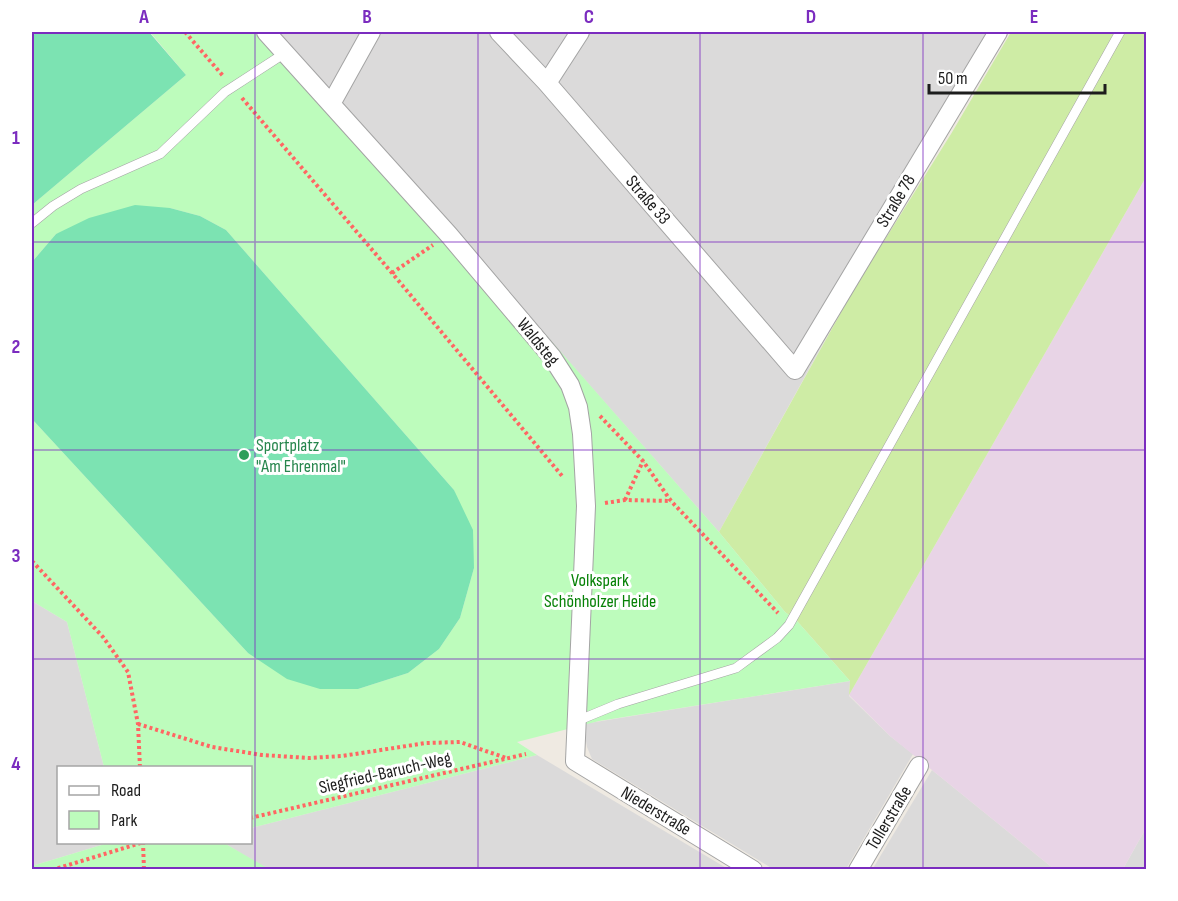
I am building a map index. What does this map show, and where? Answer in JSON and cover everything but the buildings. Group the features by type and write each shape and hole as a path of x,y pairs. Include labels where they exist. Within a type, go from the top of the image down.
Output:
{"street":[{"name":"Waldsteg","path":"266,32 448,235 552,357 570,386 578,406 582,434 586,506 575,743"},
{"path":"331,104 371,32"},
{"name":"Straße 33","path":"499,32 547,83 795,370"},
{"path":"547,83 580,32"},
{"name":"Straße 78","path":"795,370 998,32"},
{"name":"Niederstraße","path":"575,743 574,761 753,870"},
{"name":"Tollerstraße","path":"858,870 919,766"}],"lane":[{"path":"575,721 618,704 736,668 777,638 789,625 1120,32"},
{"path":"32,223 53,206 81,189 160,154 225,92 285,53"}],"path":[{"path":"185,32 392,273 564,479"},
{"path":"392,273 448,235"},
{"path":"594,410 642,460 671,501 789,625"},
{"path":"625,500 642,460"},
{"path":"586,506 625,500 671,501"},
{"path":"32,561 104,637 128,672 138,724 140,766"},
{"path":"138,724 212,747 262,755 309,758 342,756 426,743 460,742 506,758"},
{"name":"Siegfried-Baruch-Weg","path":"252,818 526,754"},
{"path":"52,870 140,844"},
{"path":"143,844 144,870"}],"shaded area":[{"path":"279,32 1008,32 854,288 719,532"},
{"path":"1146,177 1146,828 1123,869 1054,869 890,736 849,695"},
{"path":"32,601 67,622 104,766 57,766 57,844 105,844 32,866"},
{"path":"850,681 849,696 890,736 913,754 846,869 773,869 592,759 587,747 583,724"},
{"path":"537,755 728,869 269,870 226,844 252,844 252,828"},
{"path":"932,770 1054,869 872,870"},
{"path":"1146,828 1146,869 1123,869"}],"green space":[{"path":"37,32 149,32 186,75 32,205 32,36"},
{"name":"Volkspark Schönholzer Heide","path":"150,32 257,32 498,304 546,335 719,532 785,612 797,621 850,681 599,721 517,742 537,755 252,828 252,766 104,766 67,622 32,601 32,419 248,653 358,689 408,673 439,649 460,618 474,568 454,490 226,230 200,216 170,208 56,234 32,262 32,205 186,75"},
{"path":"1011,32 1146,32 1146,177 849,695 850,681 797,621 785,612 719,532 854,289 951,134"},
{"name":"Sportplatz \"Am Ehrenmal\"","path":"135,205 170,208 200,216 226,230 454,490 473,530 474,568 460,618 439,649 408,673 358,689 320,689 287,679 248,653 32,419 32,262 56,234 89,218"},
{"path":"105,844 226,844 269,869 32,869 32,866"}],"place":[{"name":"Sportplatz \"Am Ehrenmal\"","path":"244,455"}]}
